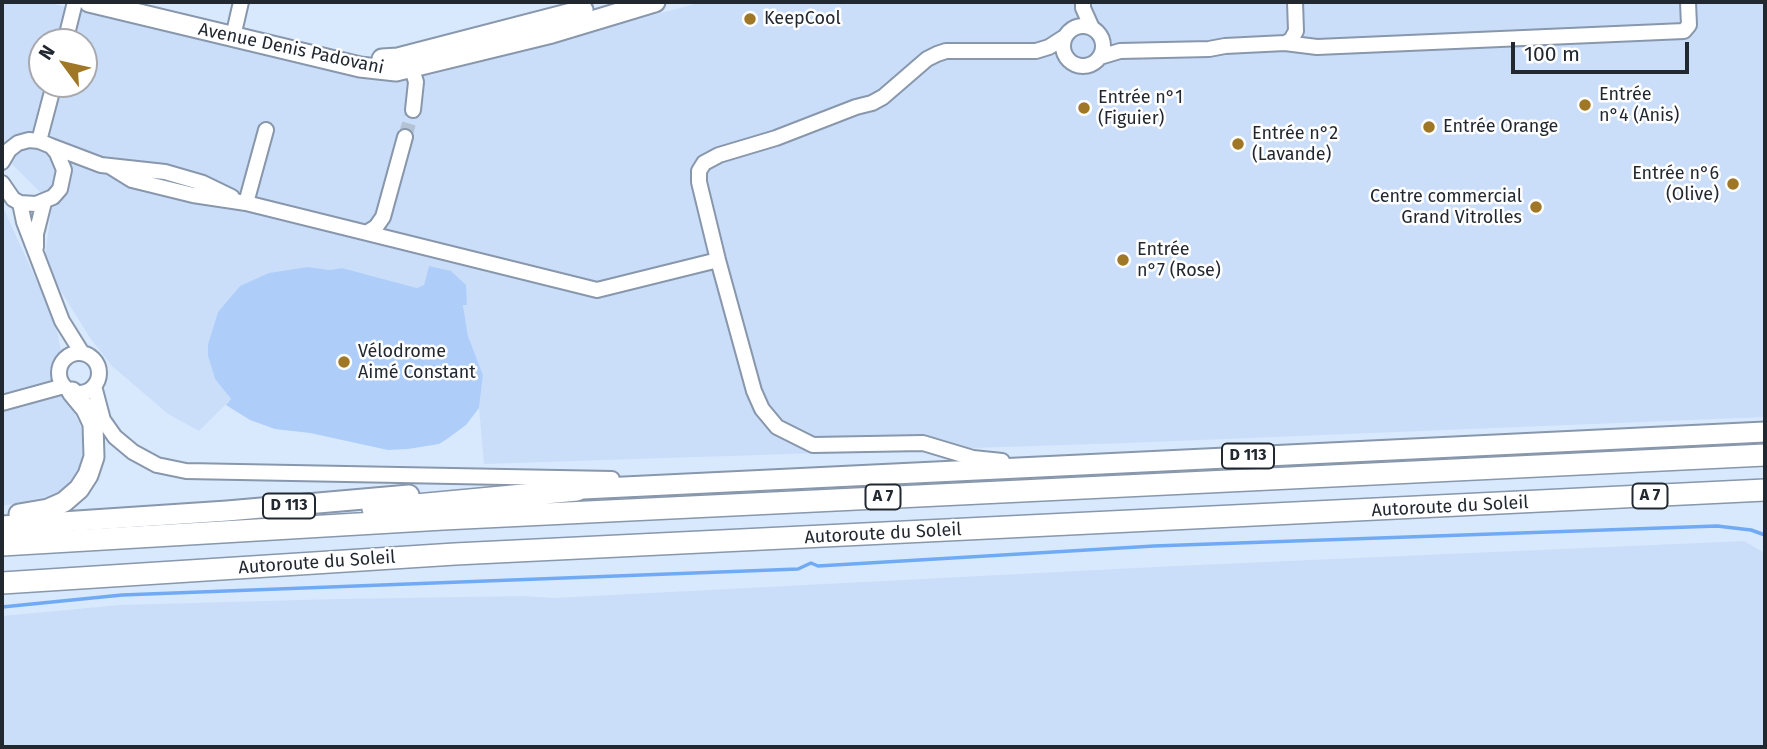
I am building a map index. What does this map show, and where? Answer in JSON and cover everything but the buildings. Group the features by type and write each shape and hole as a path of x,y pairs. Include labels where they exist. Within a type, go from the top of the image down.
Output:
{"highway":[{"name":"Autoroute du Soleil","path":"2,545 75,539 1335,474 1765,455"},
{"path":"75,539 577,490"},
{"name":"Autoroute du Soleil","path":"2,584 455,554 1765,490"},
{"path":"1535,502 1650,506 1765,504"}],"main road":[{"name":"Avenue Denis Padovani","path":"89,2 360,67 396,71 405,63 615,2"},
{"name":"Avenue Denis Padovani","path":"128,2 328,52 405,63 552,33 654,2"},
{"path":"2,516 48,509 64,502 79,489 88,475 95,443 93,424 86,409 68,389"},
{"name":"D 113","path":"2,526 228,511 408,495 577,490 1765,432"}],"street":[{"path":"68,28 75,2"},
{"path":"235,28 241,2"},
{"path":"1285,43 1291,40 1296,31 1295,2"},
{"path":"1036,51 1081,68 1089,66 1100,57 1120,51 1209,49 1285,43 1317,47 1684,31 1689,25 1688,2"},
{"path":"1083,5 1092,28 1102,40 1120,51"},
{"path":"1083,5 1066,34 1055,44 1036,51 946,51 927,59 883,97 872,103 776,138 719,155 704,163 699,171 699,182 754,391 762,409 777,428 813,445 923,443 955,454 990,461 1161,461"},
{"path":"1066,34 1084,26 1092,28"},
{"path":"1066,34 1063,47 1067,59 1081,68"},
{"path":"1100,57 1102,40"},
{"path":"405,63 416,82 413,107"},
{"path":"45,144 52,98"},
{"path":"246,203 266,130"},
{"path":"368,232 376,227 383,217 405,137"},
{"path":"2,160 18,143 29,140 106,166"},
{"path":"45,144 62,161 64,179"},
{"path":"2,183 8,194 20,203 28,205 53,197 64,179 74,169 82,166 165,172 203,183 246,203 602,290 718,260"},
{"path":"37,259 36,234 44,202"},
{"path":"20,203 37,259 62,321 82,353"},
{"path":"9,400 59,372 66,357 62,321"},
{"path":"9,400 68,389 84,392 94,386 99,375 97,363 82,353 66,357"},
{"path":"59,372 68,389"},
{"path":"94,386 103,420 115,437 133,452 157,465 186,471 731,482"}],"shaded area":[{"path":"2,2 45,2 366,79 431,75 702,2 1765,2 1765,417 1127,443 484,464 479,408 483,375 468,336 463,304 466,305 429,266 424,286 417,288 342,268 330,270 308,267 240,286 218,312 208,344 208,356 215,379 231,399 199,431 168,414 112,366 90,338 59,288 45,256 52,204 2,154"},
{"path":"2,205 55,321 61,350 51,372 53,383 67,400 81,426 83,443 82,459 74,480 60,494 2,506"},
{"name":"Vélodrome Aimé Constant","path":"429,266 451,271 466,285 467,305 463,305 468,336 483,375 479,408 466,425 447,439 439,444 388,450 310,433 275,429 250,420 226,405 231,399 215,379 208,356 208,344 218,312 240,286 269,273 308,267 330,270 342,268 417,288 424,285"},
{"path":"1744,541 1765,553 1765,747 2,747 2,616 120,605 337,599 525,596 553,598 1174,566"}],"waterway":[{"path":"2,607 122,595 798,569 811,563 818,566 1154,546 1717,526 1751,530 1765,535"}],"tunnel":[{"path":"405,137 413,110"}],"place":[{"name":"KeepCool","path":"750,19"},
{"name":"Entrée n°4 (Anis)","path":"1585,105"},
{"name":"Entrée n°1 (Figuier)","path":"1084,108"},
{"name":"Entrée Orange","path":"1429,127"},
{"name":"Entrée n°2 (Lavande)","path":"1238,144"},
{"name":"Entrée n°6 (Olive)","path":"1733,184"},
{"name":"Centre commercial Grand Vitrolles","path":"1536,207"},
{"name":"Entrée n°7 (Rose)","path":"1123,260"},
{"name":"Vélodrome Aimé Constant","path":"344,362"}]}
